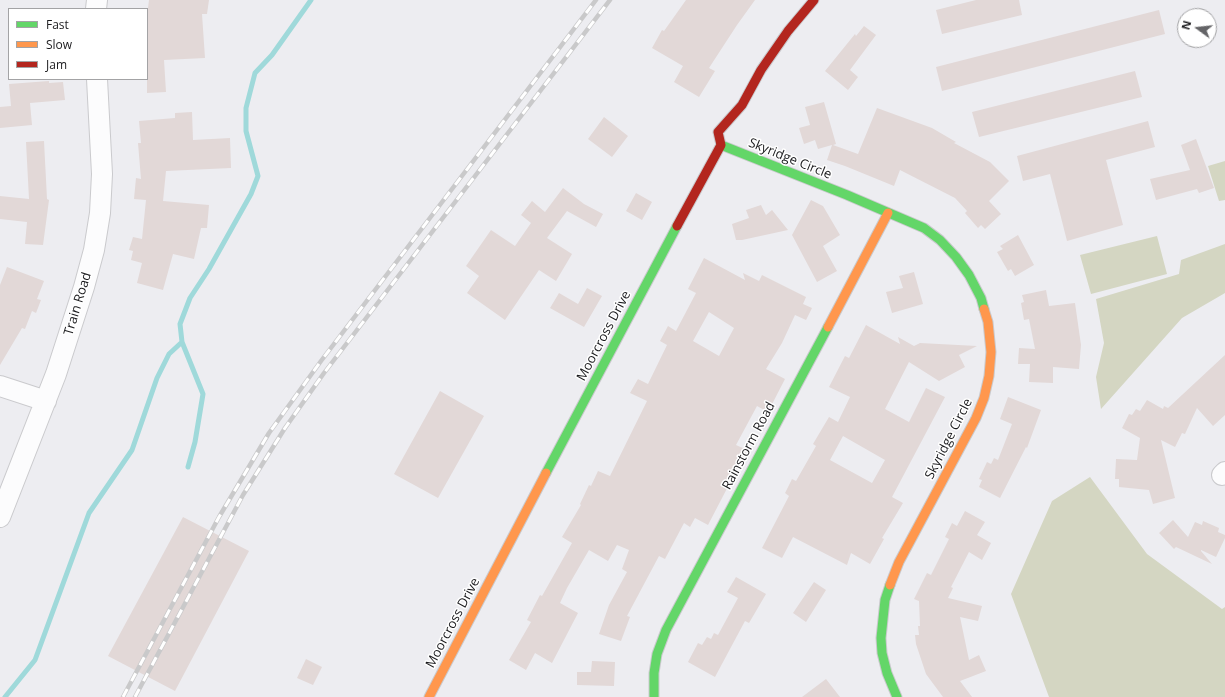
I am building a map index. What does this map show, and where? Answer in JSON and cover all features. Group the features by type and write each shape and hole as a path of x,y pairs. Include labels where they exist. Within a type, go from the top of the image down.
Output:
{"street":[{"name":"Moorcross Drive","path":"429,697 599,372 721,145 718,132 742,105 779,44 814,0"},
{"name":"Train Road","path":"0,517 46,402 84,287 94,250 100,213 102,174 97,80"},
{"name":"Skyridge Circle","path":"721,145 847,195 924,228 940,240 956,257 969,275 981,298 988,322 991,352 989,376 984,398 976,418 899,562 885,600 880,638 887,673 897,697"},
{"name":"Rainstorm Road","path":"654,697 654,673 657,654 666,630 888,213"},
{"path":"0,386 46,402"}],"green space":[{"path":"1225,161 1225,200 1219,201 1208,166"},
{"path":"1157,236 1167,274 1091,294 1080,255"},
{"path":"1225,244 1225,293 1182,318 1101,409 1096,377 1104,343 1096,299 1179,274 1181,260"},
{"path":"1090,477 1147,554 1222,609 1225,607 1225,697 1049,697 1011,594 1052,501"}],"building":[{"path":"149,0 209,0 207,14 202,14 205,58 164,60 166,92 147,93"},
{"path":"686,0 755,0 709,68 715,71 699,97 674,82 683,66 652,48 662,30 664,31"},
{"path":"976,0 1019,0 1022,15 942,34 936,10"},
{"path":"1159,10 1165,34 942,91 936,67"},
{"path":"864,26 876,35 850,70 858,77 848,90 825,71 855,34 856,36"},
{"path":"1135,71 1142,97 979,137 972,112"},
{"path":"49,81 49,83 63,82 65,100 30,103 32,125 0,128 0,107 11,106 9,84"},
{"path":"824,102 836,144 833,145 858,154 877,108 932,128 956,142 954,143 990,162 1009,181 989,201 1001,214 985,229 981,225 978,228 965,213 967,211 955,198 900,170 894,186 827,160 832,145 818,149 815,140 804,144 799,128 810,125 805,107"},
{"path":"192,112 193,140 230,138 231,168 166,171 163,201 209,205 207,228 201,228 194,259 173,254 163,290 137,283 142,263 131,260 133,251 129,250 133,237 142,239 146,200 134,199 136,178 141,179 138,143 141,143 139,121 175,118 175,113"},
{"path":"604,117 628,136 612,157 588,139"},
{"path":"1148,121 1155,147 1106,160 1123,225 1067,241 1050,174 1023,181 1017,156"},
{"path":"1196,139 1214,188 1199,193 1197,189 1156,200 1150,179 1190,170 1181,145"},
{"path":"44,141 47,199 49,200 43,245 25,244 27,222 0,219 0,196 29,199 26,142"},
{"path":"563,188 584,204 603,214 596,227 567,211 547,238 572,254 556,281 539,270 505,320 467,293 479,276 466,266 491,230 515,246 531,223 521,215 532,201 545,212"},
{"path":"636,193 652,202 642,220 626,211"},
{"path":"811,200 823,206 840,235 823,246 837,271 817,282 792,235"},
{"path":"761,205 766,215 772,210 788,230 736,240 732,224 749,218 746,210"},
{"path":"1018,235 1034,265 1015,276 1011,269 1008,271 997,252 1003,249 1000,246"},
{"path":"704,258 745,280 743,273 759,281 762,275 806,297 803,304 812,308 806,320 795,315 782,343 766,369 785,379 768,412 757,406 736,445 747,450 708,525 695,518 690,527 684,523 665,559 659,556 627,616 630,617 621,641 599,634 609,605 627,572 622,569 629,550 617,545 608,561 589,550 560,603 578,613 552,663 535,653 526,670 509,660 531,622 527,620 540,595 542,596 572,543 562,537 581,505 580,504 589,485 591,486 598,471 610,476 647,401 630,393 638,379 648,384 667,345 660,341 668,326 676,331 696,293 688,289","holes":["709,312 734,328 719,356 693,341"]},
{"path":"7,267 44,281 37,299 41,300 36,313 32,311 25,329 22,328 0,365 0,285"},
{"path":"914,272 923,304 892,313 886,292 903,288 899,276"},
{"path":"587,288 602,296 584,327 550,308 559,293 578,304"},
{"path":"1046,290 1049,306 1075,303 1081,345 1079,369 1053,367 1053,383 1029,382 1030,364 1018,364 1019,348 1035,349 1029,319 1024,320 1021,303 1024,302 1022,295"},
{"path":"866,325 900,344 898,337 914,346 920,343 977,346 959,355 965,367 939,381 909,362 885,409 909,422 926,388 945,397 892,497 903,503 882,538 884,539 870,564 851,553 847,565 793,537 782,558 762,548 789,496 785,493 792,479 796,481 816,446 813,444 829,417 838,422 850,397 829,387 845,356 849,358","holes":["843,436 885,460 872,483 830,460"]},
{"path":"1225,355 1225,415 1213,426 1197,408 1185,434 1182,433 1175,447 1161,440 1175,498 1153,504 1149,490 1119,487 1119,479 1115,479 1116,459 1137,460 1140,438 1122,428 1129,414 1132,415 1136,409 1140,411 1147,400 1163,409 1164,406 1168,408"},
{"path":"440,391 484,416 438,498 394,474"},
{"path":"1008,397 1041,410 1027,448 1026,447 1000,498 979,487 982,480 979,479 987,462 991,464 994,458 998,460 1012,424 1000,419"},
{"path":"965,511 985,522 977,535 991,543 982,560 969,552 951,587 953,588 948,598 982,606 978,621 960,617 969,660 979,655 986,671 960,681 972,697 943,697 926,674 916,644 915,635 919,635 918,626 920,626 919,601 914,599 927,573 931,575 949,539 945,537 952,523 957,526"},
{"path":"183,517 249,551 175,691 108,656"},
{"path":"1173,520 1188,537 1195,522 1202,525 1203,521 1219,528 1218,532 1225,535 1225,538 1216,557 1201,550 1212,564 1176,547 1174,549 1159,533"},
{"path":"736,577 766,594 749,623 745,621 715,677 688,662 698,643 702,645 707,637 711,639 714,633 718,635 738,598 727,592"},
{"path":"814,582 826,590 806,622 793,613"},
{"path":"306,659 322,667 313,685 297,678"},
{"path":"592,661 615,662 614,686 577,685 577,672 591,672"},
{"path":"826,679 840,697 802,697"}],"waterway":[{"path":"5,697 35,660 89,513 132,450 157,378 169,354 182,342 180,324 190,298 209,269 251,194 258,176 246,131 246,108 255,73 272,55 311,0"},
{"path":"182,342 203,394 195,442 188,467"}],"railway":[{"path":"123,697 219,517 269,433 321,361 596,0"},
{"path":"135,697 243,495 285,428 324,373 610,0"}],"traffic: fast":[{"path":"721,145 847,195 924,228 940,240 956,257 969,275 981,298 984,309"},
{"path":"546,473 677,226"},
{"path":"654,697 654,673 657,654 666,630 828,327"},
{"path":"890,585 885,600 881,638 882,653 887,673 897,697"}],"traffic: slow":[{"path":"828,327 888,213"},
{"path":"890,585 899,562 976,418 984,398 989,376 991,352 988,322 984,309"},
{"path":"429,697 546,473"}],"traffic: jam":[{"path":"677,226 721,145 718,132 742,105 761,70 788,31 814,0"}]}
